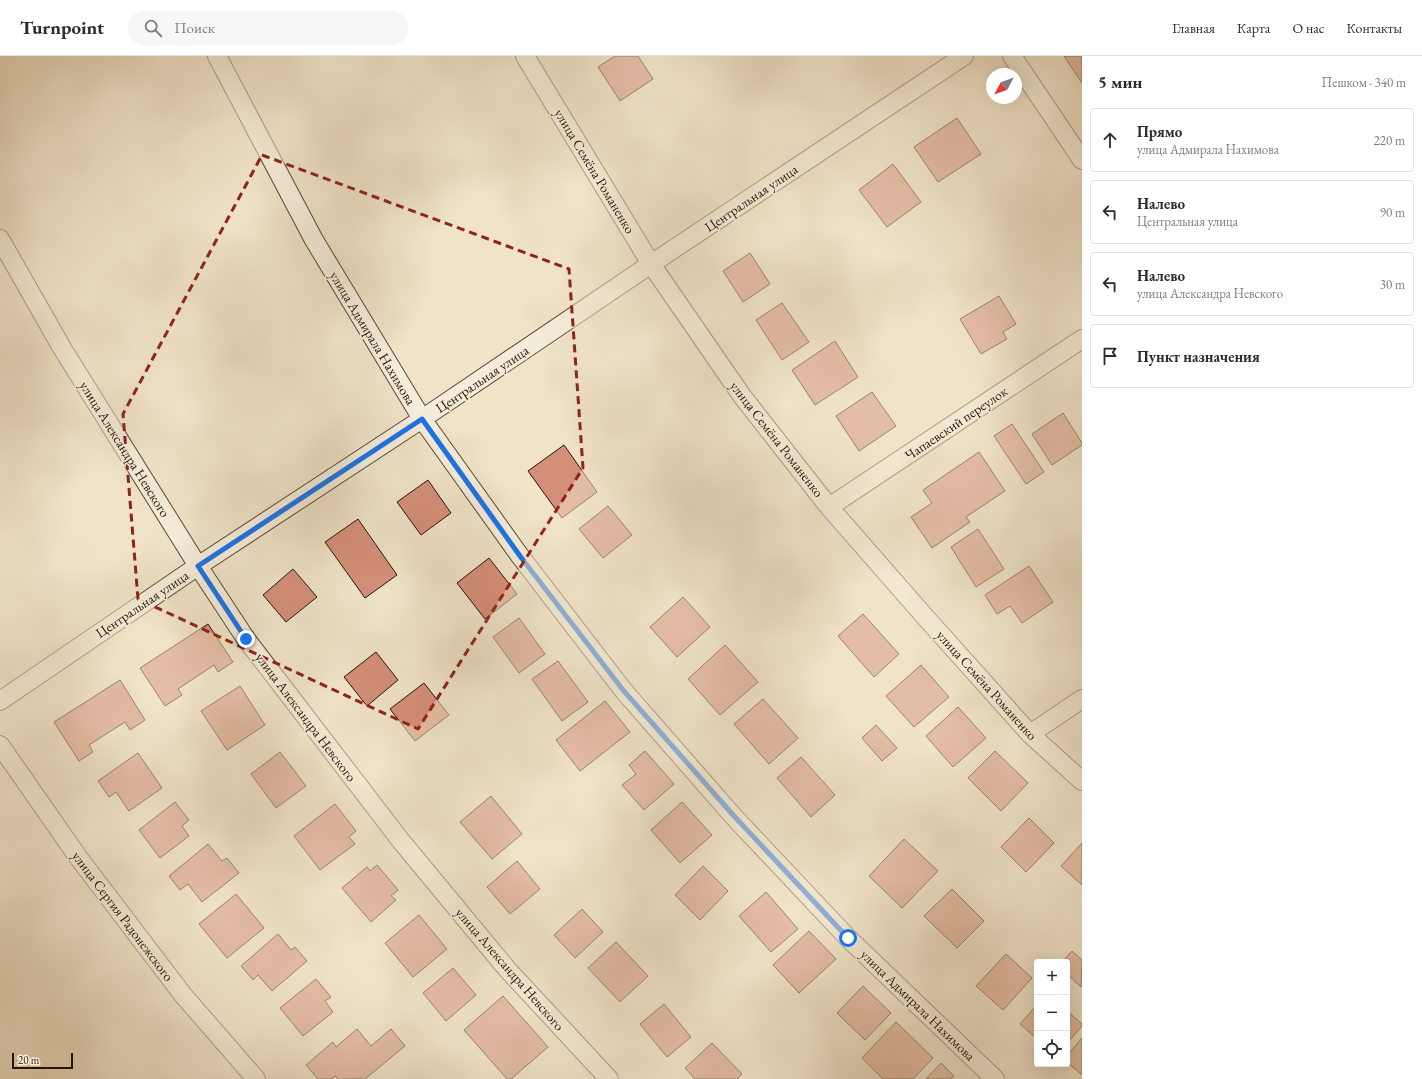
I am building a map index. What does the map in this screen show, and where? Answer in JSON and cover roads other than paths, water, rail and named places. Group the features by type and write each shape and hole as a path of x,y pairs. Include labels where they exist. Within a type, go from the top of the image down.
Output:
{"street":[{"name":"улица Адмирала Нахимова","path":"217,56 314,240 422,419 520,556 623,690 734,816 848,938 995,1079"},
{"name":"улица Семёна Романенко","path":"525,56 651,264 742,396 829,507 1030,734 1082,781"},
{"name":"Центральная улица","path":"0,701 198,566 422,419 651,264 964,56"},
{"path":"1012,56 1082,160"},
{"name":"улица Александра Невского","path":"0,239 62,348 198,566 246,639 401,841 507,968 610,1079"},
{"name":"Чапаевский переулок","path":"829,507 1082,339"},
{"path":"1030,734 1082,699"},
{"name":"улица Сергия Радонежского","path":"0,745 78,857 178,989 256,1079"}]}
